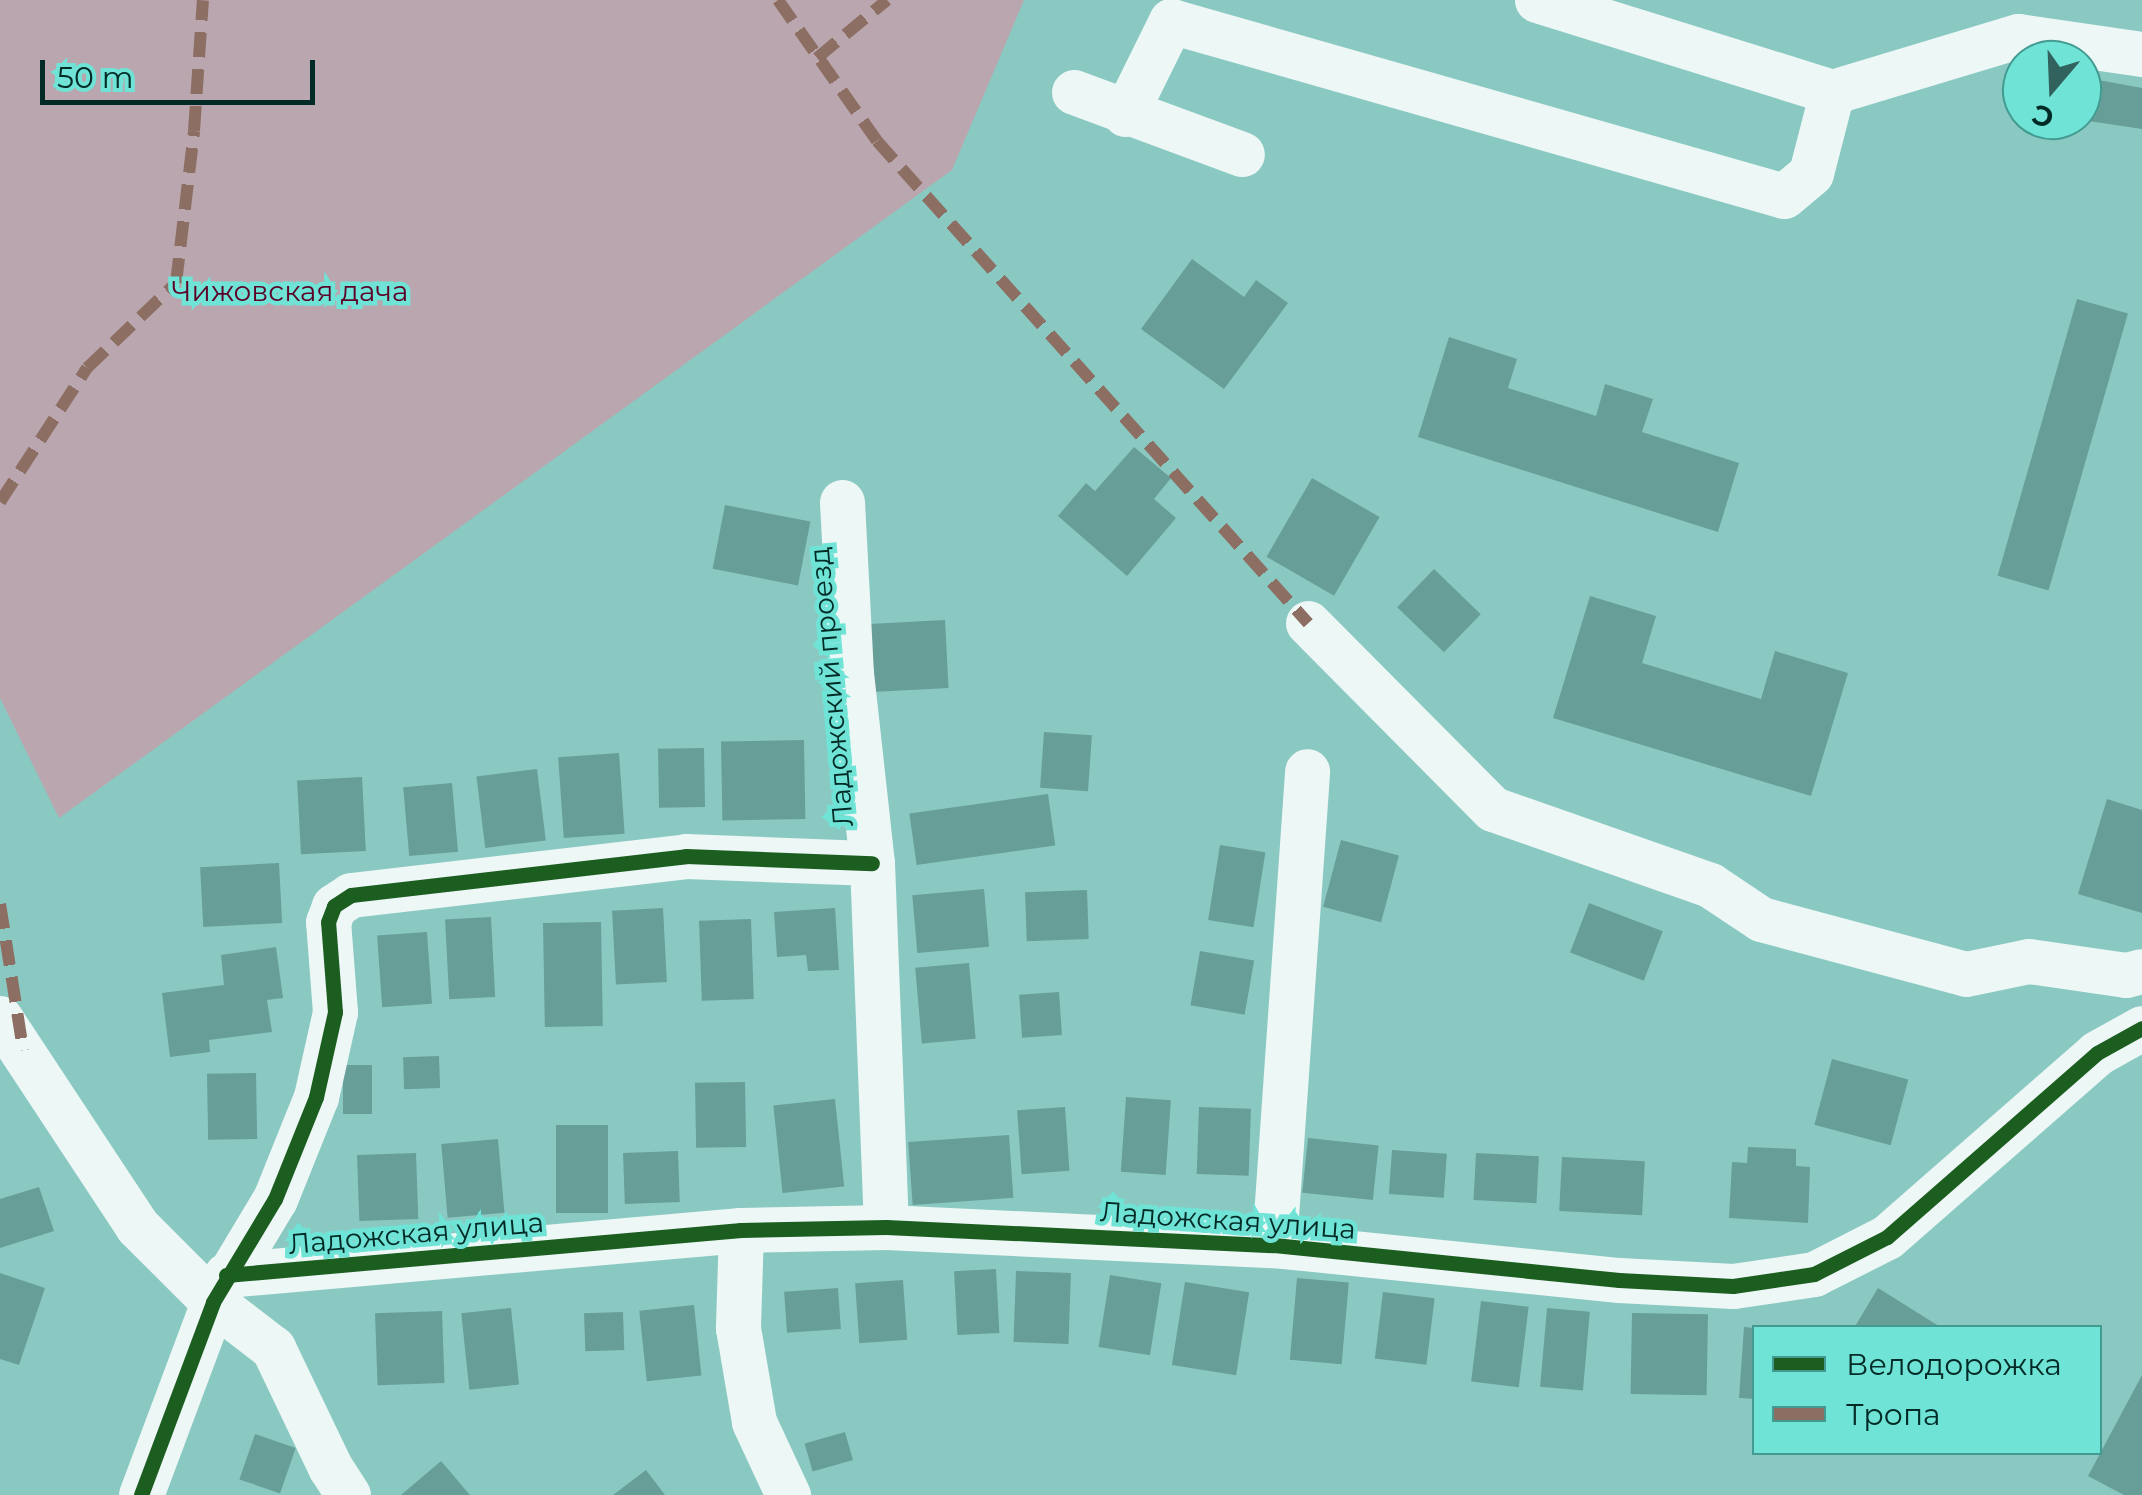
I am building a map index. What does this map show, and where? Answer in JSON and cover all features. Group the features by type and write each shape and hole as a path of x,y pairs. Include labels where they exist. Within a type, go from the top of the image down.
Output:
{"street":[{"path":"1538,0 1832,92 2018,36 2142,54"},
{"path":"1125,114 1172,21 1784,196 1812,173 1832,92"},
{"path":"1074,92 1242,154"},
{"name":"Ладожский проезд","path":"842,502 851,673 872,863 886,1228"},
{"path":"1308,624 1494,809 1710,885 1761,919 1966,974 2028,961 2126,975 2142,970"},
{"path":"1274,1245 1307,772"},
{"path":"141,1495 220,1288 275,1199 316,1098 335,1012 328,922 334,906 352,895 686,856 872,863"},
{"name":"Ладожская улица","path":"220,1288 741,1230 886,1228 1274,1245 1619,1280 1733,1286 1814,1274 1887,1237 2096,1053 2142,1028"},
{"path":"8,1044 136,1226 220,1288 273,1348 330,1468 348,1495"},
{"path":"741,1230 738,1328 754,1422 788,1495"}],"green space":[{"name":"Чижовская дача","path":"0,0 1024,0 952,170 59,818 0,698"}],"building":[{"path":"2102,81 2142,88 2142,129 2102,123"},
{"path":"1192,259 1244,297 1256,280 1288,303 1224,389 1141,329"},
{"path":"2077,299 2128,314 2049,590 1998,576"},
{"path":"1449,337 1517,359 1508,388 1596,416 1605,384 1653,399 1642,432 1739,463 1718,532 1418,437"},
{"path":"1134,447 1171,478 1154,499 1176,518 1127,576 1058,516 1086,483 1095,491"},
{"path":"1312,478 1380,517 1334,596 1266,557"},
{"path":"725,505 810,522 798,585 713,569"},
{"path":"1434,569 1481,614 1444,652 1397,607"},
{"path":"1590,596 1656,616 1642,663 1761,699 1775,651 1848,673 1811,796 1553,718"},
{"path":"945,620 949,688 868,692 864,624"},
{"path":"1044,732 1092,735 1088,791 1040,788"},
{"path":"804,740 805,819 722,820 721,741"},
{"path":"704,748 705,807 659,808 658,749"},
{"path":"619,753 625,834 564,838 558,757"},
{"path":"537,769 546,840 485,848 476,776"},
{"path":"362,777 366,851 301,854 297,780"},
{"path":"452,783 458,852 409,856 403,787"},
{"path":"1048,794 1055,845 917,865 909,813"},
{"path":"2107,799 2142,810 2142,913 2078,894"},
{"path":"1341,840 1399,856 1381,922 1323,907"},
{"path":"1220,845 1265,852 1254,927 1208,920"},
{"path":"279,863 282,923 203,927 200,867"},
{"path":"984,889 989,947 917,953 912,895"},
{"path":"1087,890 1089,939 1027,941 1025,892"},
{"path":"1589,903 1663,931 1644,981 1570,952"},
{"path":"663,908 667,982 616,985 612,911"},
{"path":"835,908 839,970 808,971 806,955 777,957 774,912"},
{"path":"491,917 495,997 449,999 445,919"},
{"path":"751,919 754,999 702,1001 699,921"},
{"path":"601,922 603,1026 545,1027 543,923"},
{"path":"427,932 432,1004 382,1007 377,935"},
{"path":"276,947 283,998 267,1000 272,1032 209,1040 210,1052 170,1057 162,993 224,985 221,955"},
{"path":"1200,951 1254,961 1245,1015 1190,1005"},
{"path":"969,963 976,1039 922,1043 915,968"},
{"path":"1059,992 1062,1035 1022,1038 1019,995"},
{"path":"439,1056 440,1088 404,1089 403,1057"},
{"path":"1832,1059 1908,1079 1891,1145 1814,1125"},
{"path":"343,1065 372,1065 372,1114 343,1114"},
{"path":"256,1073 257,1139 208,1140 207,1074"},
{"path":"745,1082 746,1147 696,1148 695,1083"},
{"path":"1126,1097 1171,1100 1166,1175 1121,1172"},
{"path":"835,1099 844,1187 783,1193 773,1105"},
{"path":"1065,1107 1069,1171 1022,1174 1017,1110"},
{"path":"1199,1107 1251,1109 1249,1176 1197,1174"},
{"path":"556,1125 608,1125 608,1213 556,1213"},
{"path":"1009,1135 1013,1198 913,1205 908,1142"},
{"path":"1308,1138 1379,1145 1373,1200 1302,1193"},
{"path":"498,1139 504,1213 448,1218 441,1144"},
{"path":"1748,1147 1796,1149 1796,1166 1810,1167 1808,1223 1729,1218 1732,1162 1747,1163"},
{"path":"1392,1150 1447,1154 1444,1198 1389,1194"},
{"path":"678,1151 680,1202 625,1204 623,1153"},
{"path":"416,1153 418,1219 359,1221 357,1155"},
{"path":"1476,1153 1539,1156 1536,1203 1474,1200"},
{"path":"1562,1157 1645,1161 1642,1215 1559,1211"},
{"path":"39,1187 54,1231 0,1248 0,1199"},
{"path":"996,1269 999,1333 957,1335 954,1271"},
{"path":"1016,1271 1071,1273 1068,1344 1014,1342"},
{"path":"0,1273 45,1288 19,1365 0,1359"},
{"path":"1110,1275 1161,1283 1150,1355 1099,1347"},
{"path":"1297,1278 1349,1283 1342,1364 1290,1360"},
{"path":"903,1280 907,1340 859,1343 855,1283"},
{"path":"1185,1282 1249,1292 1236,1375 1172,1365"},
{"path":"838,1288 841,1329 787,1333 784,1292"},
{"path":"1878,1288 1937,1325 1856,1325"},
{"path":"1383,1292 1435,1298 1426,1365 1375,1359"},
{"path":"1481,1301 1529,1307 1519,1387 1471,1381"},
{"path":"694,1305 701,1376 647,1381 639,1311"},
{"path":"511,1308 519,1385 469,1390 461,1313"},
{"path":"1547,1308 1590,1312 1583,1390 1540,1387"},
{"path":"442,1311 445,1383 378,1385 375,1313"},
{"path":"623,1312 624,1350 585,1351 584,1313"},
{"path":"1632,1313 1708,1314 1707,1395 1631,1394"},
{"path":"1744,1327 1752,1328 1752,1399 1739,1398"},
{"path":"2142,1375 2142,1495 2124,1495 2088,1476"},
{"path":"845,1432 853,1460 813,1471 805,1444"},
{"path":"255,1434 296,1448 280,1493 239,1479"},
{"path":"441,1461 470,1495 401,1495"},
{"path":"646,1470 665,1495 613,1495"}],"marked path":[{"path":"0,502 87,368 176,283 194,131 203,0"},
{"path":"778,0 877,141 1308,623"},
{"path":"817,58 887,0"},
{"path":"0,904 23,1050"}],"cycle path":[{"path":"141,1495 213,1302 275,1199 316,1097 335,1012 328,922 334,906 351,895 686,856 872,863"},
{"path":"226,1275 741,1230 886,1227 1274,1245 1619,1280 1733,1286 1814,1274 1887,1237 2097,1053 2142,1028"}]}
